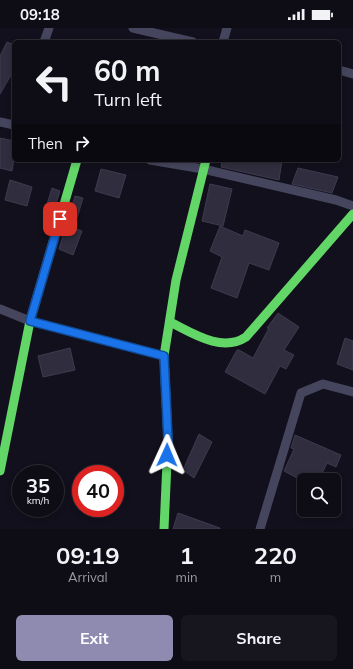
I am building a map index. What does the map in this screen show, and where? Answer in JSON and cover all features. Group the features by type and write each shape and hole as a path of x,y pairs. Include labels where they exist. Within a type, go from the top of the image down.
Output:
{"street":[{"path":"45,40 49,28"},
{"path":"133,28 184,40"},
{"path":"224,40 227,28"},
{"path":"341,71 353,74"},
{"path":"0,122 12,125"},
{"path":"0,471 30,321 76,162"},
{"path":"162,162 203,169 336,200 353,206"},
{"path":"164,529 168,440 164,356 176,280 205,162"},
{"path":"170,322 207,340 226,343 237,342 246,338 353,214"},
{"path":"0,309 30,321 164,356"},
{"path":"260,529 301,393 323,384 353,392"}],"building":[{"path":"7,42 12,44 12,73 0,94 0,56"},
{"path":"0,138 12,141 12,162 14,162 12,171 0,168"},
{"path":"222,162 282,162 279,180 221,167"},
{"path":"298,168 338,177 332,193 292,184"},
{"path":"101,169 126,175 119,198 95,191"},
{"path":"10,180 32,187 27,206 5,200"},
{"path":"210,184 232,189 223,226 202,221"},
{"path":"52,188 60,191 53,213 45,211"},
{"path":"75,196 83,198 74,228 82,231 73,255 59,249"},
{"path":"220,226 243,236 245,230 279,243 269,270 249,263 237,298 211,288 222,257 210,251"},
{"path":"278,313 299,327 284,350 294,355 286,369 280,366 265,394 225,372 237,350 253,358 269,328 267,328"},
{"path":"345,338 353,341 353,370 337,364"},
{"path":"70,348 75,370 43,377 38,356"},
{"path":"199,434 212,442 194,478 183,470"},
{"path":"295,435 341,455 336,467 327,463 322,473 297,473 297,478 284,471 294,449 291,448"},
{"path":"178,513 220,528 220,529 173,529"}],"traffic: fast":[{"path":"0,471 30,321 76,162"},
{"path":"164,529 168,440 164,356 176,280 206,162"},
{"path":"170,322 197,336 217,342 227,343 246,337 353,214"}],"route":[{"path":"60,219 30,321 164,356 168,440 167,455"}]}
